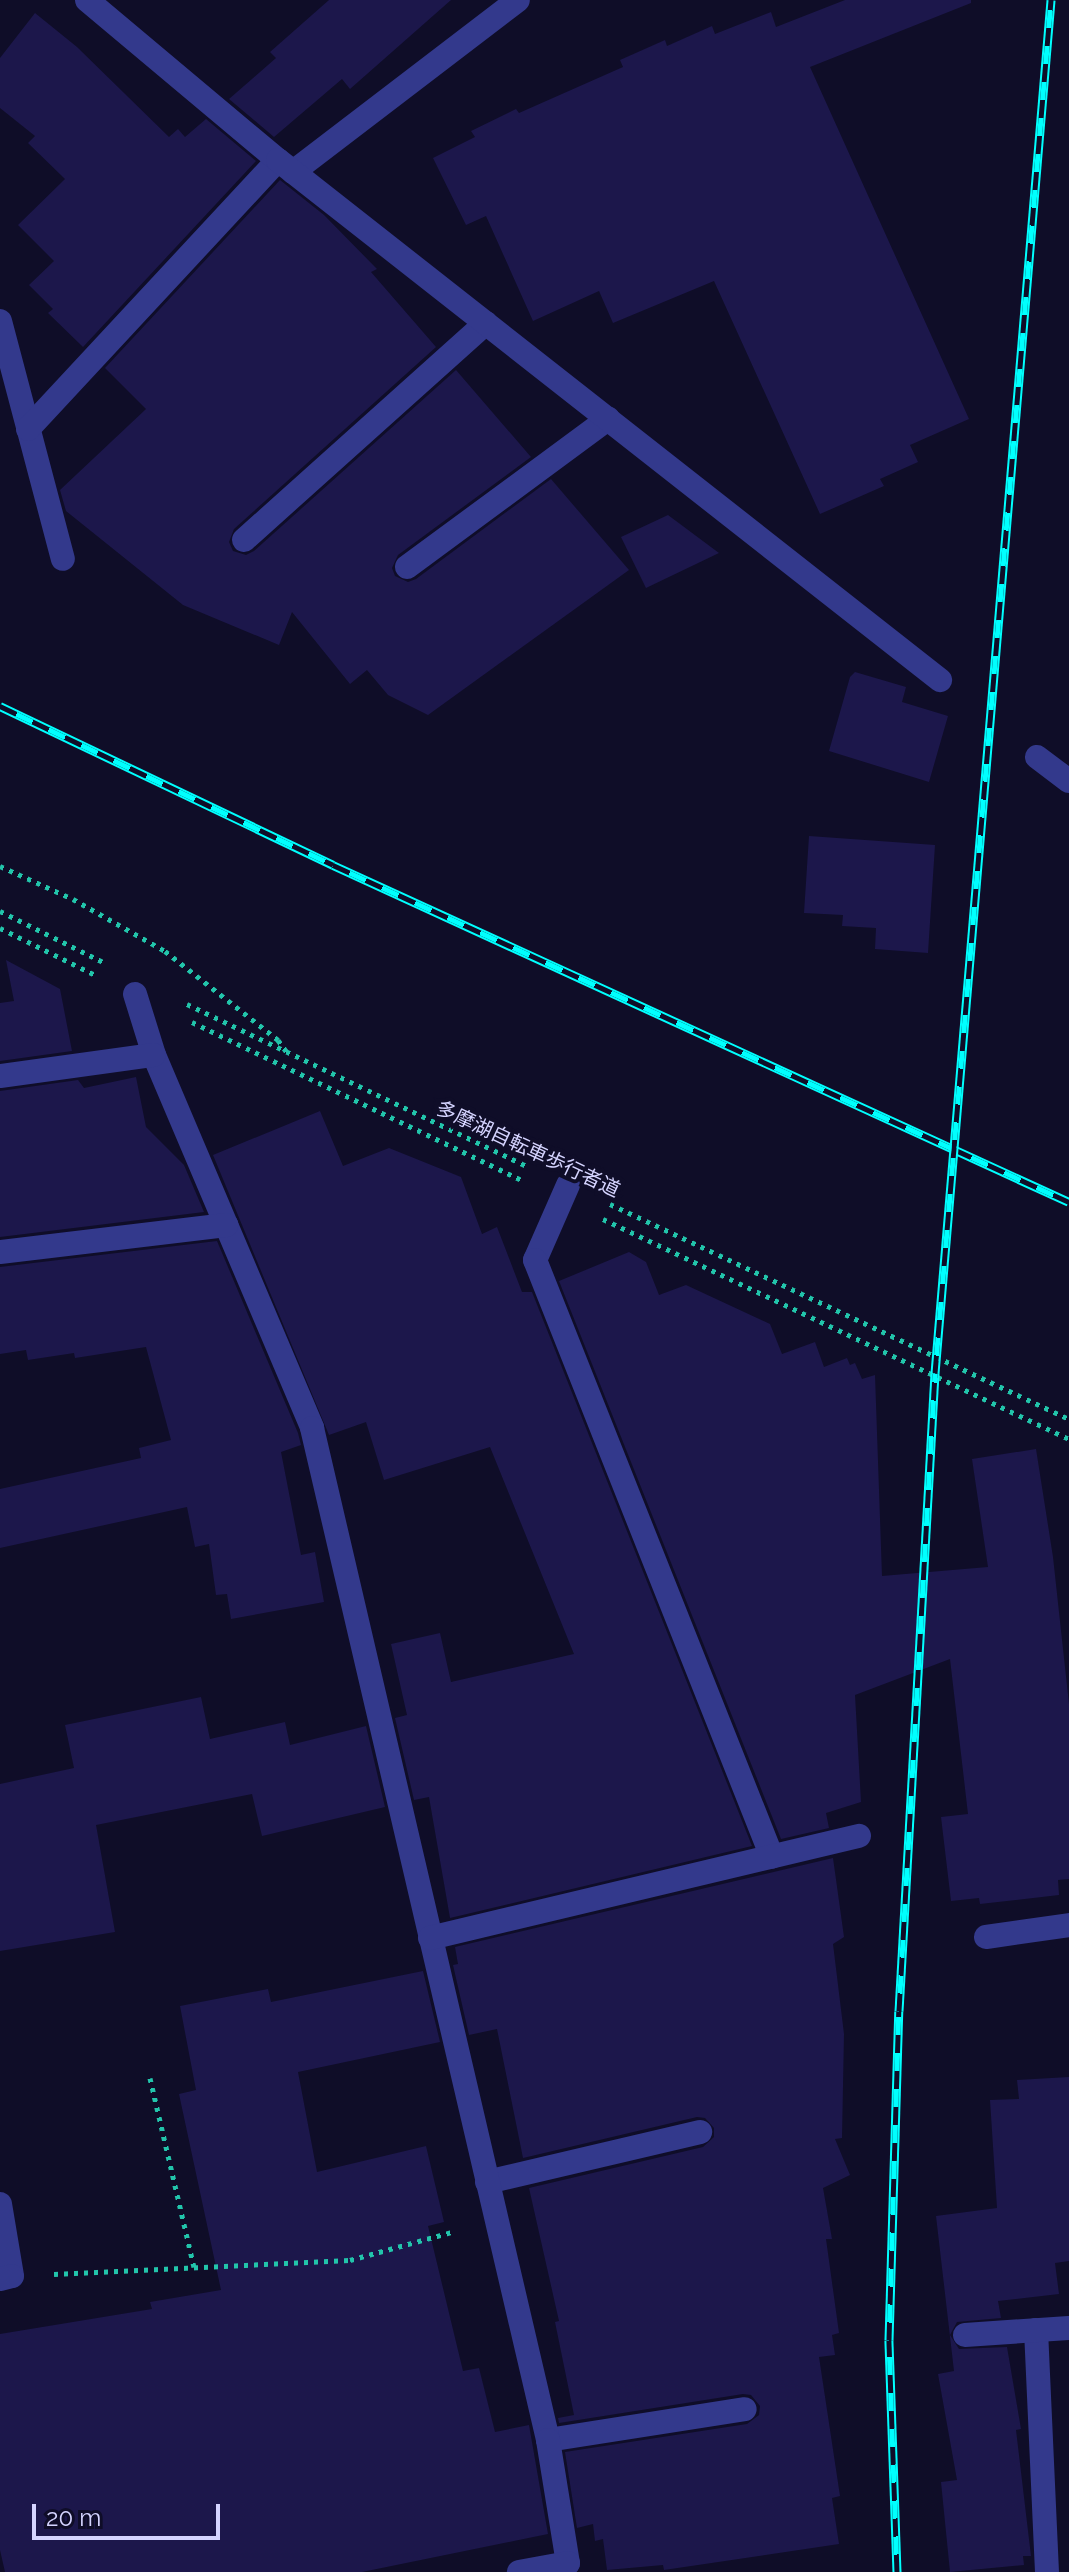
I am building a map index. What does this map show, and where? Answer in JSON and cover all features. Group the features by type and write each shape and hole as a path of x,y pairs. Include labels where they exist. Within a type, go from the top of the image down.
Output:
{"street":[{"path":"87,0 285,166 940,680"},
{"path":"28,429 285,166 518,0"},
{"path":"244,540 486,323"},
{"path":"0,324 63,559"},
{"path":"407,567 608,419"},
{"path":"1037,757 1069,781"},
{"path":"135,994 154,1055 312,1428 548,2440 568,2563 519,2572"},
{"path":"0,1076 154,1055"},
{"path":"568,1185 535,1260 772,1857"},
{"path":"0,1252 226,1225"},
{"path":"430,1938 859,1836"},
{"path":"986,1937 1069,1925"},
{"path":"487,2182 700,2132"},
{"path":"0,2204 6,2278"},
{"path":"965,2335 1069,2328"},
{"path":"1036,2330 1047,2572"},
{"path":"548,2440 745,2409"}],"path":[{"name":"多摩湖自転車歩行者道","path":"0,866 73,899 165,951 278,1040 288,1055 937,1354 1069,1419"},
{"path":"0,928 135,994"},
{"path":"150,2078 194,2267"},
{"path":"6,2278 350,2260 495,2220"}],"building":[{"path":"329,0 451,0 350,89 342,79 274,137 229,99 276,58 270,52"},
{"path":"845,0 971,0 971,3 810,67 969,419 910,445 918,462 880,479 884,486 820,514 714,281 613,323 599,291 533,321 486,216 466,225 433,158 475,137 471,131 516,109 519,113 623,67 620,60 665,40 667,46 712,26 715,34 771,12 776,27"},
{"path":"35,13 77,47 169,137 178,129 185,137 206,119 256,161 83,347 48,313 53,309 29,285 54,261 18,225 65,179 28,143 35,136 0,108 0,58"},
{"path":"280,180 324,215 377,269 371,272 436,347 234,529 229,542 233,551 246,555 254,551 456,370 531,457 398,555 392,568 395,576 408,582 416,579 551,479 629,570 428,715 388,695 367,670 350,684 292,612 279,645 183,605 66,511 60,490 146,409 105,368"},
{"path":"668,515 719,553 646,588 621,537"},
{"path":"855,672 906,687 902,702 948,716 929,782 829,751 850,677"},
{"path":"809,836 935,845 928,953 875,949 876,928 842,926 843,915 804,913"},
{"path":"6,960 60,989 72,1051 0,1061 0,1003 14,1001"},
{"path":"136,1077 146,1127 184,1165 204,1212 0,1237 0,1091 78,1080 84,1088"},
{"path":"320,1111 343,1166 389,1148 461,1177 482,1234 497,1227 522,1292 532,1292 752,1846 450,1918 429,1797 414,1800 395,1718 407,1715 391,1644 440,1633 451,1682 574,1654 490,1447 384,1480 366,1422 329,1435 213,1155"},
{"path":"217,1241 298,1433 301,1445 281,1452 301,1555 315,1552 324,1602 231,1619 227,1594 216,1595 209,1544 195,1547 187,1507 0,1548 0,1489 141,1458 139,1448 171,1440 146,1347 75,1358 74,1353 28,1360 26,1350 0,1354 0,1267"},
{"path":"629,1252 646,1262 659,1295 686,1285 770,1324 782,1354 815,1342 824,1367 847,1358 850,1365 855,1363 862,1379 875,1375 882,1576 988,1567 972,1459 1036,1449 1053,1557 1069,1704 1069,1879 1058,1880 1059,1895 980,1904 979,1898 951,1901 941,1817 968,1814 950,1659 855,1695 861,1802 826,1813 829,1828 781,1839 559,1281"},
{"path":"201,1697 210,1739 285,1722 290,1745 366,1726 385,1807 262,1836 252,1794 96,1825 115,1932 0,1951 0,1784 74,1768 65,1725"},
{"path":"833,1858 844,1937 833,1944 844,2034 842,2138 835,2139 850,2175 823,2188 832,2239 826,2239 839,2333 832,2335 835,2355 819,2357 840,2496 832,2498 839,2544 664,2570 663,2565 607,2570 603,2539 595,2541 593,2524 577,2528 565,2452 747,2424 759,2415 760,2406 751,2395 743,2394 559,2423 558,2418 574,2415 555,2322 559,2321 529,2188 703,2147 714,2137 714,2128 705,2118 697,2117 523,2158 497,2029 469,2035 453,1965 458,1964 455,1947"},
{"path":"423,1971 440,2042 298,2072 317,2172 426,2146 444,2222 428,2226 463,2371 479,2368 495,2432 529,2425 548,2534 362,2572 5,2572 0,2550 0,2334 152,2309 150,2302 221,2290 179,2094 196,2090 180,2006 268,1989 271,2002"},
{"path":"1069,2077 1069,2261 1055,2263 1059,2294 998,2301 1001,2318 957,2322 950,2335 959,2349 1007,2347 1021,2429 1016,2430 1031,2556 1023,2556 1024,2565 950,2572 941,2482 957,2480 938,2374 954,2371 936,2216 997,2208 990,2100 1019,2099 1017,2080"}],"railway":[{"path":"897,2572 889,2340 899,2011 935,1373 1051,0"},
{"path":"0,706 333,865 1069,1202"}]}
